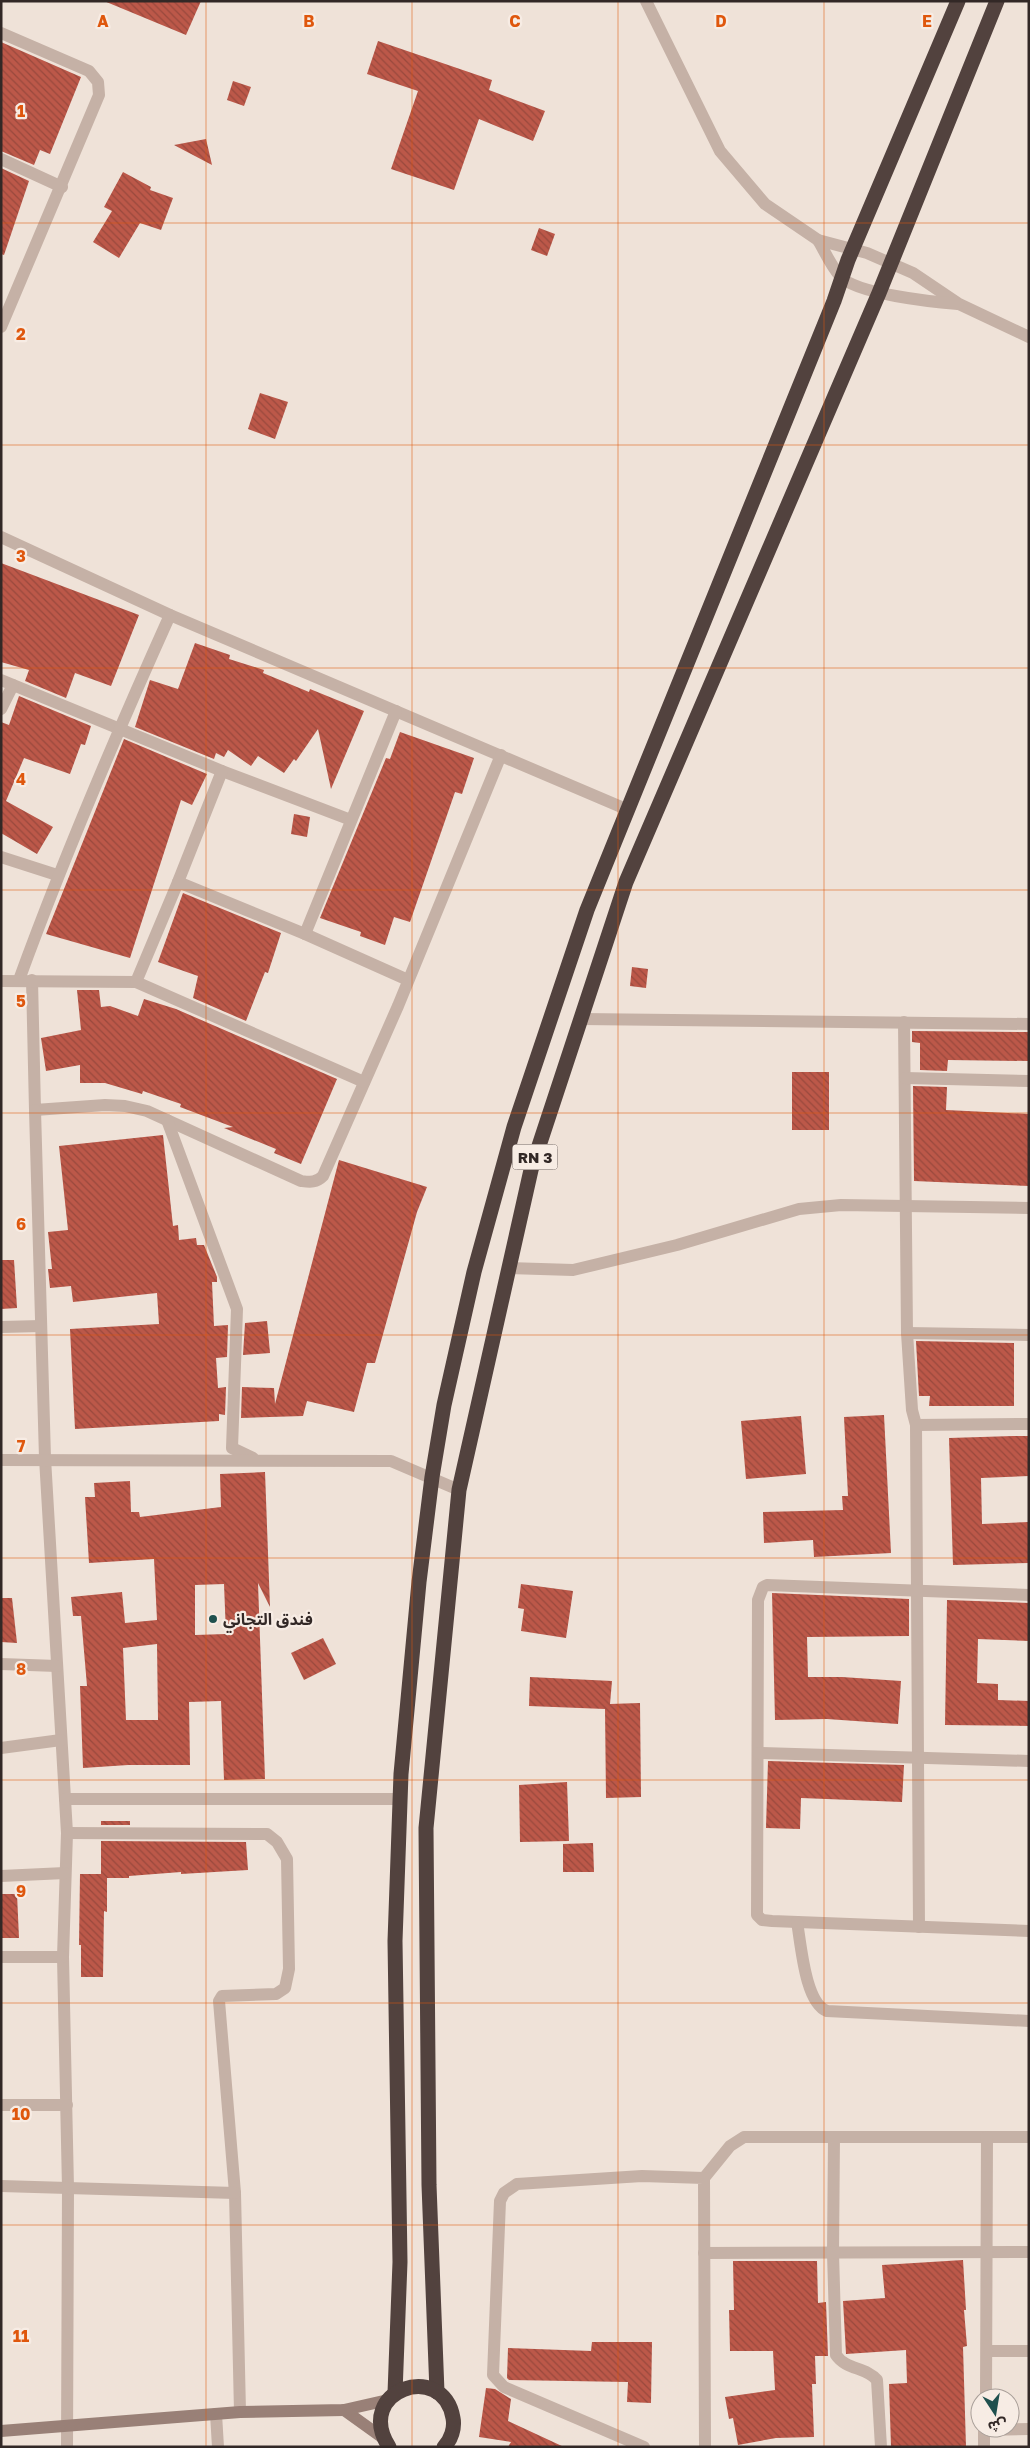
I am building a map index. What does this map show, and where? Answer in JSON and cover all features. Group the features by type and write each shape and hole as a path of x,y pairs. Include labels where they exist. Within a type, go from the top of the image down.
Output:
{"highway":[{"name":"RN 3","path":"392,2397 400,2262 394,1941 400,1798 418,1591 432,1477 444,1405 472,1282 514,1127 586,910 834,301 852,249 958,1"},
{"name":"RN 3","path":"437,2392 429,2185 426,1828 460,1490 508,1268 531,1170 626,882 879,293 997,1"},
{"path":"386,2442 380,2428 380,2414 392,2397 405,2388 416,2386 437,2392 446,2400 452,2410 454,2421 453,2433 448,2446"}],"street":[{"path":"646,1 720,151 765,204 818,240 852,249 913,273 958,304 1029,337"},
{"path":"1,33 89,71 98,82 99,95 62,187 1,327"},
{"path":"1,159 62,187"},
{"path":"818,240 841,278 879,293 920,301 958,304"},
{"path":"1,537 170,614 626,809"},
{"path":"67,2447 68,2188 62,1957 67,1833 45,1458 35,1110 25,980 57,875 119,728 170,614"},
{"path":"1,709 7,682 222,771 351,820"},
{"path":"305,934 396,711"},
{"path":"35,1110 125,1106 147,1111 301,1181 313,1182 323,1176 408,980 501,755"},
{"path":"136,982 222,771"},
{"path":"1,857 57,875"},
{"path":"178,882 305,934 408,980"},
{"path":"1,981 136,982 364,1082"},
{"path":"581,1019 1029,1024"},
{"path":"904,1022 907,1333 912,1410 916,1425 919,1927"},
{"path":"905,1078 1029,1081"},
{"path":"167,1120 237,1309 232,1448 255,1460"},
{"path":"508,1268 572,1270 677,1245 799,1209 841,1205 1029,1208"},
{"path":"1,1327 41,1326"},
{"path":"907,1333 1029,1335"},
{"path":"916,1425 1029,1424"},
{"path":"1,1460 45,1458 391,1461 460,1490"},
{"path":"1029,1595 917,1589 767,1585 763,1587 758,1600 757,1915 762,1920 1029,1931"},
{"path":"1,1664 57,1666"},
{"path":"1,1748 61,1740"},
{"path":"758,1753 1029,1761"},
{"path":"65,1799 400,1798"},
{"path":"67,1833 267,1834 277,1842 286,1859 289,1969 285,1988 276,1994 222,1996 219,2001 235,2192 240,2412"},
{"path":"1,1876 65,1874"},
{"path":"797,1922 811,1993 820,2008 827,2011 1029,2020"},
{"path":"1,1957 62,1957"},
{"path":"1,2106 67,2106"},
{"path":"704,2447 704,2178 730,2146 744,2137 1029,2137"},
{"path":"834,2137 833,2253 836,2355 841,2362 872,2374 877,2380 881,2447"},
{"path":"986,2388 987,2137"},
{"path":"644,2447 504,2387 493,2375 500,2201 504,2193 517,2184 642,2176 704,2178"},
{"path":"1,2186 235,2192"},
{"path":"704,2253 1029,2252"},
{"path":"987,2351 1029,2351"},
{"path":"1,2431 240,2412 344,2410 392,2397"},
{"path":"344,2410 386,2442"},
{"path":"216,2414 218,2447"}],"building":[{"path":"104,1 201,1 186,35"},
{"path":"378,41 492,80 489,90 545,111 533,141 479,119 454,190 391,169 418,91 367,74"},
{"path":"1,42 81,77 50,154 40,150 34,165 1,151"},
{"path":"233,81 251,87 244,106 227,100"},
{"path":"206,139 212,165 174,145"},
{"path":"1,168 29,181 4,255 1,254"},
{"path":"123,172 151,187 150,190 173,198 161,230 140,223 119,258 93,242 112,211 104,207"},
{"path":"539,228 555,234 547,256 531,250"},
{"path":"260,393 288,402 275,439 248,429"},
{"path":"1,563 139,615 111,686 75,673 66,698 25,681 29,670 1,662"},
{"path":"195,643 230,655 229,659 264,670 263,673 309,692 310,689 364,711 331,789 318,729 296,761 294,759 284,773 258,756 251,766 228,750 224,757 216,753 214,759 135,727 150,680 178,689"},
{"path":"19,696 91,726 85,745 81,744 70,774 24,758 6,801 53,827 37,854 1,833 1,722 9,725"},
{"path":"400,732 474,758 462,794 455,792 410,922 394,917 385,945 360,936 361,932 320,918 386,758 390,759"},
{"path":"124,739 207,774 192,805 181,800 130,958 46,934"},
{"path":"294,814 310,817 307,837 291,834"},
{"path":"183,893 281,933 268,973 265,972 246,1021 193,998 198,976 158,962"},
{"path":"632,967 648,969 646,988 630,986"},
{"path":"77,990 99,990 101,1007 110,1006 138,1016 144,999 176,1009 337,1079 301,1164 274,1153 276,1149 224,1128 233,1127 180,1107 181,1104 143,1091 142,1094 105,1083 80,1083 80,1065 46,1071 41,1038 81,1030"},
{"path":"912,1031 1029,1032 1028,1061 948,1060 947,1071 920,1070 920,1043 912,1042"},
{"path":"792,1072 829,1072 829,1130 792,1130"},
{"path":"913,1086 947,1087 946,1110 1029,1114 1029,1186 914,1181"},
{"path":"163,1135 173,1226 178,1225 179,1240 196,1238 197,1245 204,1245 217,1277 217,1282 212,1282 214,1326 228,1325 227,1357 216,1358 218,1388 226,1387 225,1415 219,1414 219,1421 75,1429 70,1329 159,1324 157,1293 73,1302 71,1286 50,1288 48,1269 52,1269 48,1232 68,1230 59,1146"},
{"path":"339,1160 427,1187 417,1212 375,1363 367,1363 354,1412 307,1401 303,1416 241,1418 242,1387 274,1388 275,1404"},
{"path":"1,1260 14,1260 17,1308 1,1309"},
{"path":"267,1321 270,1353 243,1355 245,1323"},
{"path":"916,1341 1014,1343 1014,1406 929,1406 930,1396 919,1396"},
{"path":"884,1415 891,1553 814,1557 813,1540 764,1543 763,1512 843,1510 842,1496 848,1496 844,1417"},
{"path":"801,1416 806,1474 746,1479 741,1421"},
{"path":"1029,1436 1029,1476 981,1478 982,1524 1029,1522 1029,1563 953,1565 949,1438"},
{"path":"265,1472 270,1607 258,1583 265,1779 224,1780 221,1701 189,1702 190,1765 128,1765 83,1768 80,1686 87,1686 81,1616 73,1616 71,1597 122,1592 125,1623 157,1620 154,1559 89,1563 85,1497 95,1497 94,1483 130,1481 131,1512 139,1512 140,1517 221,1507 220,1474","holes":["224,1584 226,1634 195,1635 195,1585","157,1644 158,1720 126,1720 123,1648"]},
{"path":"521,1584 573,1591 566,1638 521,1631 524,1609 518,1608"},
{"path":"772,1593 909,1599 909,1636 807,1637 808,1677 901,1681 898,1724 827,1719 775,1720"},
{"path":"1,1598 12,1598 17,1643 1,1642"},
{"path":"947,1600 1029,1603 1029,1641 978,1639 977,1683 998,1684 998,1700 1029,1701 1029,1726 945,1725"},
{"path":"323,1638 336,1664 304,1680 291,1653"},
{"path":"530,1677 612,1681 610,1704 640,1703 641,1797 606,1798 605,1709 529,1706"},
{"path":"768,1761 904,1765 902,1802 801,1798 800,1829 766,1828"},
{"path":"567,1782 569,1841 520,1842 519,1785"},
{"path":"101,1821 130,1821 130,1825 101,1825"},
{"path":"101,1841 246,1842 248,1870 181,1874 181,1872 129,1876 129,1878 107,1878 107,1912 104,1911 103,1977 81,1977 81,1945 79,1945 80,1874 101,1874"},
{"path":"593,1843 594,1872 563,1872 563,1844"},
{"path":"1,1894 17,1894 19,1938 1,1938"},
{"path":"963,2260 967,2346 963,2347 966,2447 891,2447 889,2384 907,2383 906,2350 846,2354 843,2301 885,2298 882,2265"},
{"path":"733,2261 817,2261 818,2303 826,2302 828,2356 815,2356 816,2384 812,2384 814,2437 776,2438 738,2445 733,2418 729,2419 725,2397 775,2390 773,2351 730,2351 729,2310 734,2310"},
{"path":"592,2342 652,2342 651,2403 627,2402 628,2382 509,2380 507,2378 508,2348 591,2351"},
{"path":"486,2388 495,2389 511,2399 508,2421 564,2447 508,2447 511,2442 479,2437"}],"place":[{"name":"فندق التجاني","path":"213,1619"}]}
